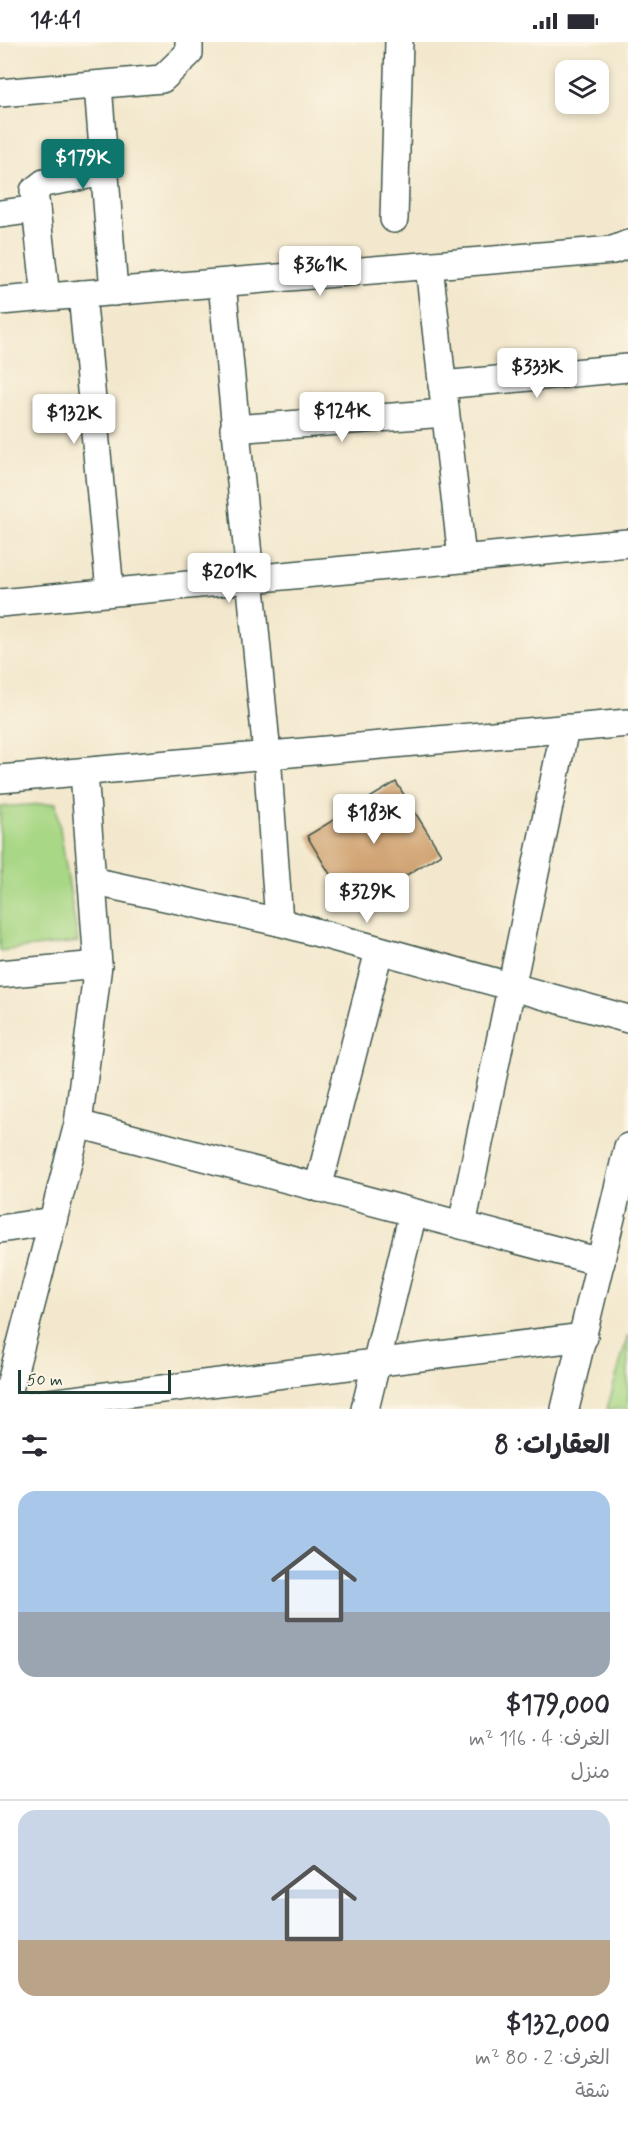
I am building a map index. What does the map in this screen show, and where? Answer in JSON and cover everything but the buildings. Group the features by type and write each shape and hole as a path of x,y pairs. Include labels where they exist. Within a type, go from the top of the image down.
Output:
{"street":[{"path":"0,93 162,79 189,53 189,42"},
{"path":"394,219 399,42"},
{"path":"98,85 114,292"},
{"path":"45,297 34,191 44,183 105,172"},
{"path":"0,214 36,209"},
{"path":"0,301 614,250 628,244"},
{"path":"429,266 462,558"},
{"path":"222,283 234,429 267,755 279,922"},
{"path":"82,294 110,591"},
{"path":"442,385 628,368"},
{"path":"234,429 445,413"},
{"path":"0,603 628,543"},
{"path":"0,779 628,723"},
{"path":"462,1225 565,728"},
{"path":"84,772 98,965 78,1124 3,1409 584,1336"},
{"path":"92,881 279,922 628,1019"},
{"path":"318,1188 379,951"},
{"path":"0,974 98,965"},
{"path":"78,1124 601,1262"},
{"path":"565,1409 628,1147"},
{"path":"365,1409 413,1213"},
{"path":"0,1228 52,1221"}],"green space":[{"path":"56,803 78,942 0,951 0,807"},
{"path":"628,1335 628,1409 607,1409"}]}
